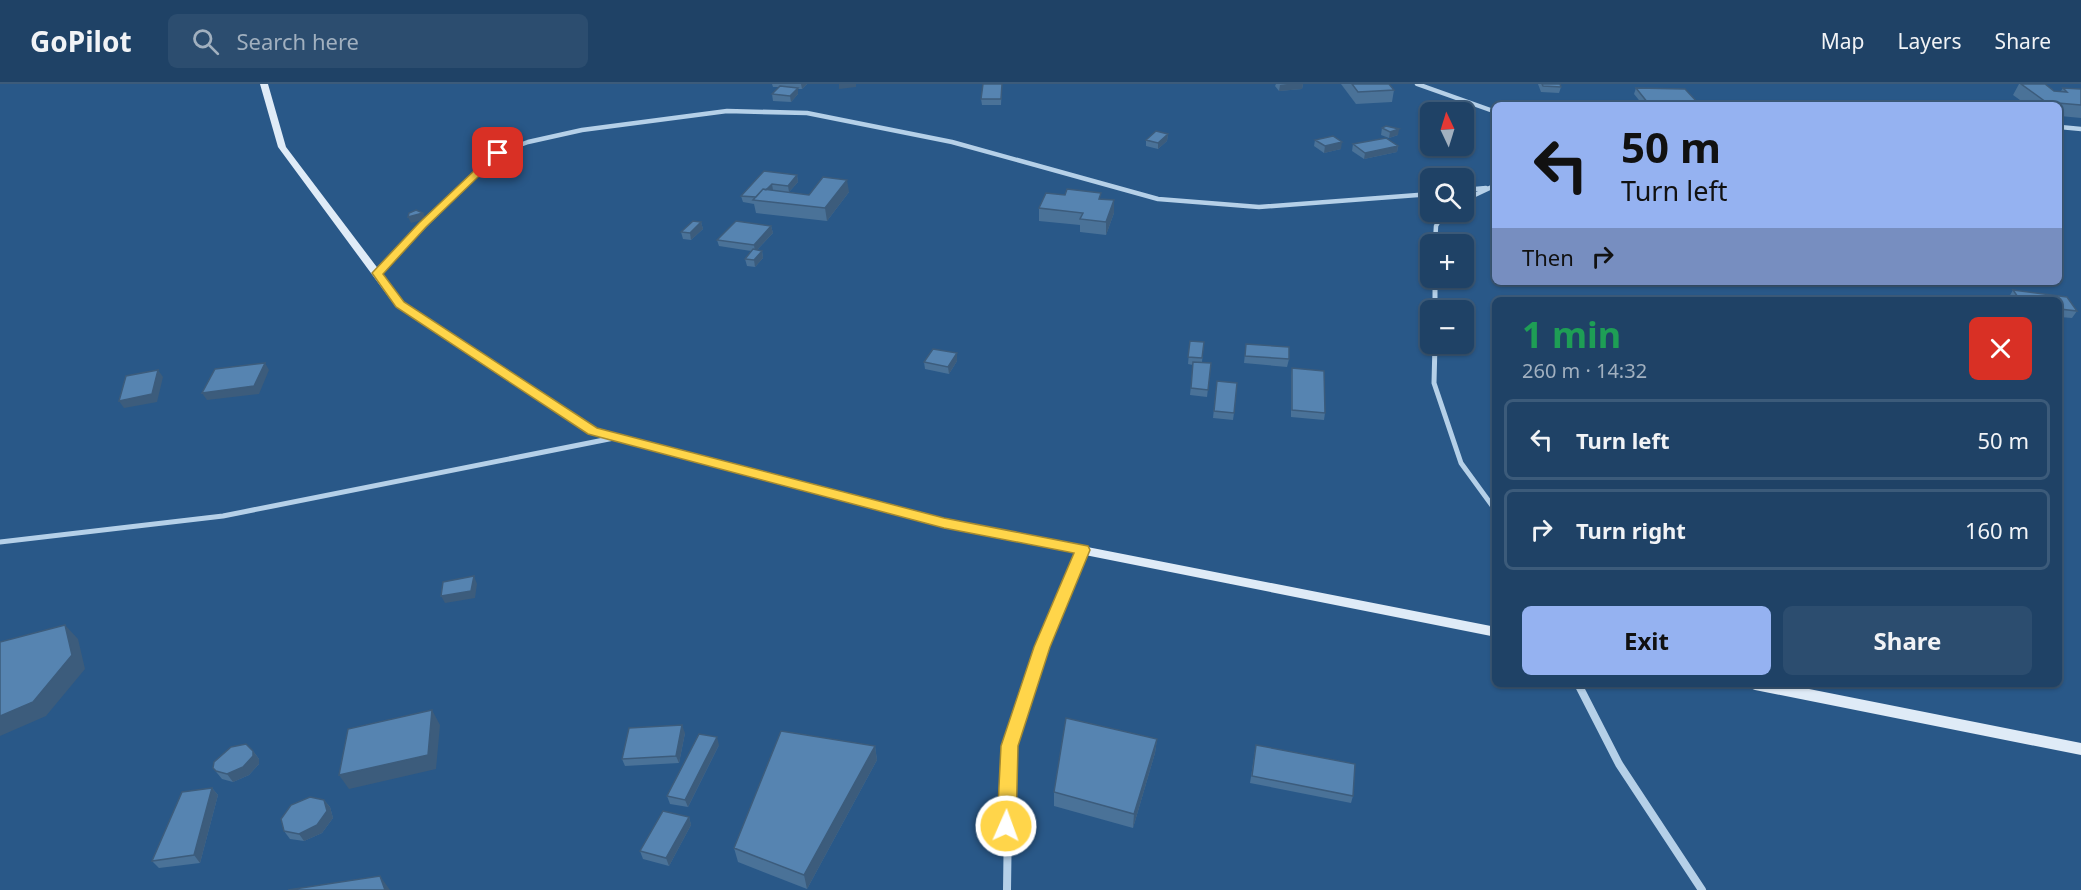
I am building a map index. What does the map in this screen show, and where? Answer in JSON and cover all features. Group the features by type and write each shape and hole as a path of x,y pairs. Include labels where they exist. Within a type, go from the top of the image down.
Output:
{"main road":[{"path":"264,84 282,147 400,305 592,431 944,523 1492,631"},
{"path":"1770,687 2081,749"}],"street":[{"path":"1417,84 1492,111"},
{"path":"377,273 498,153 528,142 582,130 727,111 807,113 952,142 1158,199 1259,207 1420,195"},
{"path":"2062,127 2081,129"},
{"path":"1474,189 1492,186"},
{"path":"1474,195 1492,186"},
{"path":"1435,354 1434,383 1461,463 1492,506"},
{"path":"0,542 223,516 618,438"},
{"path":"1007,890 1009,746 1042,647 1083,550"},
{"path":"1579,687 1592,716 1644,807 1702,890"}],"building":[{"path":"983,84 1002,84 1001,99 981,99"},
{"path":"1352,84 1389,84 1394,90 1358,92"},
{"path":"1542,84 1560,84 1561,87 1543,86"},
{"path":"2021,84 2045,84 2054,91 2067,92 2063,88 2081,89 2081,105 2046,102"},
{"path":"780,86 798,88 790,96 772,94"},
{"path":"1636,88 1685,89 1697,102 1647,102"},
{"path":"1386,126 1399,129 1390,132 1382,128"},
{"path":"1156,131 1168,134 1158,143 1146,140"},
{"path":"1333,136 1342,142 1325,146 1315,140"},
{"path":"1386,138 1398,146 1365,153 1353,144"},
{"path":"764,171 797,175 788,186 772,184 756,197 741,196"},
{"path":"823,177 847,180 825,208 753,200 763,189 809,195"},
{"path":"1067,189 1101,193 1099,199 1114,200 1106,222 1080,219 1083,213 1039,208 1046,193 1065,195"},
{"path":"416,210 423,213 408,217 409,213"},
{"path":"693,221 701,222 690,233 681,232"},
{"path":"736,221 771,226 754,245 717,240"},
{"path":"753,249 762,251 754,260 745,259"},
{"path":"2013,290 2067,297 2077,311 2062,309 2062,297 2018,297"},
{"path":"1190,341 1204,342 1202,358 1188,357"},
{"path":"1246,344 1289,347 1289,359 1245,356"},
{"path":"933,349 957,353 948,367 924,362"},
{"path":"1193,362 1211,363 1208,390 1191,388"},
{"path":"265,363 254,386 202,393 215,369"},
{"path":"1292,368 1324,371 1325,413 1292,410"},
{"path":"158,370 152,394 119,401 126,376"},
{"path":"1217,381 1237,383 1234,413 1214,411"},
{"path":"474,576 471,591 441,596 443,582"},
{"path":"65,625 72,655 33,702 0,716 0,642"},
{"path":"432,710 428,755 339,775 348,729"},
{"path":"1066,718 1157,739 1134,814 1054,792"},
{"path":"682,725 676,756 622,759 629,728"},
{"path":"781,731 875,746 804,875 734,848"},
{"path":"699,734 717,737 685,800 667,796"},
{"path":"246,744 253,751 253,756 243,767 227,774 213,768 214,762 231,747"},
{"path":"1256,745 1355,764 1353,796 1252,776"},
{"path":"212,788 194,855 152,861 182,792"},
{"path":"310,797 324,800 327,811 317,825 299,834 284,831 281,819 291,805"},
{"path":"663,811 689,817 666,858 640,851"},
{"path":"380,876 385,890 288,890"}],"route":[{"path":"498,153 377,273 400,305 592,431 944,523 1083,550 1042,647 1009,746 1006,826"}]}
